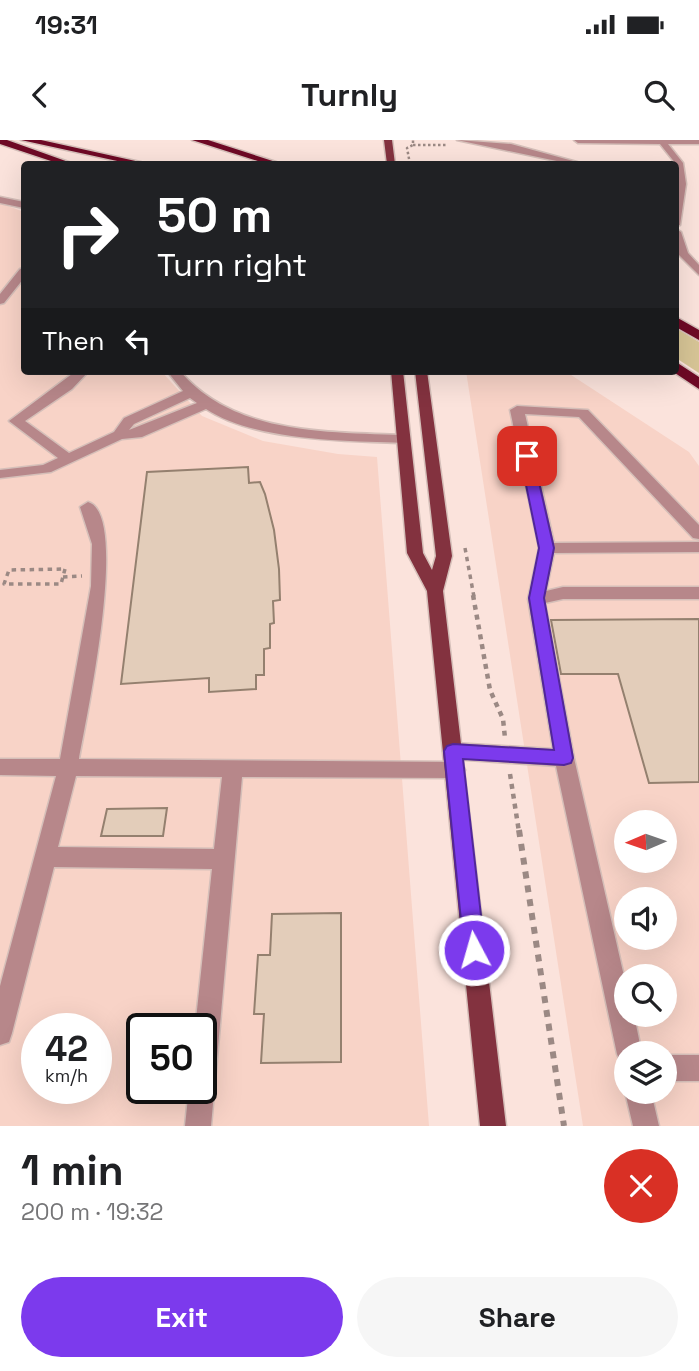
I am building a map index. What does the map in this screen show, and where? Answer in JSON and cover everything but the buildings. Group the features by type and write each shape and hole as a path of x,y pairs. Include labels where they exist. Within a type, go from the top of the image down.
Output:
{"highway":[{"path":"26,140 129,161"},
{"path":"197,140 268,161"},
{"path":"0,141 60,161"},
{"path":"679,323 699,335"},
{"path":"679,369 699,384"}],"main road":[{"path":"388,140 391,161"},
{"path":"397,375 415,553 435,591"},
{"path":"422,375 444,555 435,591 493,1126"}],"street":[{"path":"461,140 511,147 568,161"},
{"path":"578,140 699,141"},
{"path":"662,142 677,161"},
{"path":"679,163 682,184 679,204"},
{"path":"0,200 21,204"},
{"path":"679,241 683,254 699,272"},
{"path":"0,302 21,275"},
{"path":"68,459 16,421 79,375"},
{"path":"177,375 192,392 208,403 263,426 290,432 402,439"},
{"path":"119,435 129,421 192,392"},
{"path":"0,474 46,469 119,435 137,434 208,403"},
{"path":"627,1041 564,758 536,598 547,548 517,410 583,413 699,534"},
{"path":"0,1033 68,768 99,586 100,544 88,507"},
{"path":"547,548 699,547"},
{"path":"536,598 563,593 699,593"},
{"path":"0,767 233,769 564,758"},
{"path":"198,1126 233,769"},
{"path":"45,857 224,859"},
{"path":"677,1068 699,1068"},
{"path":"641,1104 646,1126"}],"path":[{"path":"409,161 407,148 413,145 413,140"},
{"path":"65,569 61,584 4,584 3,577 9,570 65,569"},
{"path":"63,577 83,576"}],"shaded area":[{"path":"0,203 21,211 21,375 165,375 202,416 263,441 338,454 377,457 429,1126 0,1126"},
{"path":"679,330 699,342 699,373 679,360"},
{"path":"467,375 571,375 689,452 699,466 699,1126 583,1126"}],"route":[{"path":"474,950 453,751 507,752 564,758 536,598 547,548 527,456"}]}
